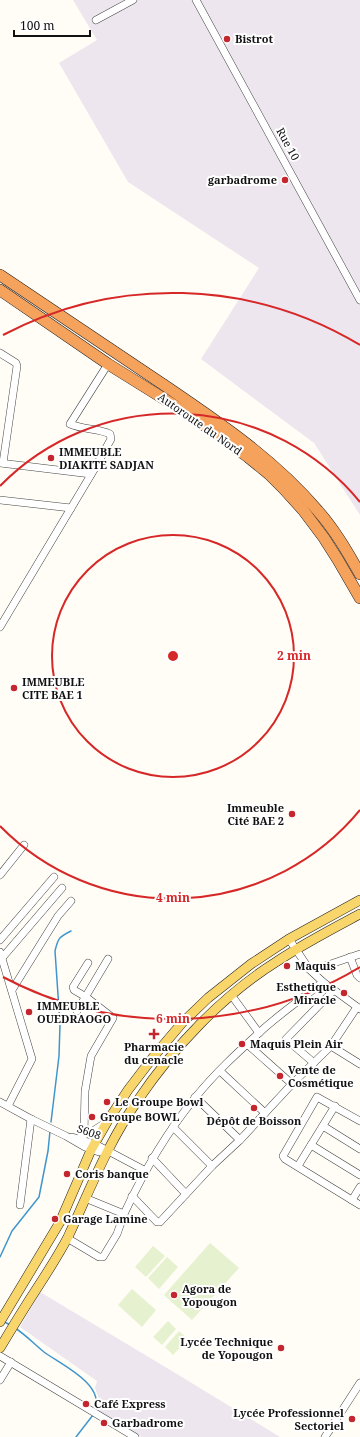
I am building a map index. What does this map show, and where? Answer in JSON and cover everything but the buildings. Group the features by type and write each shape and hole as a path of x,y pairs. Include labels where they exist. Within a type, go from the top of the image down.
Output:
{"highway":[{"name":"Autoroute du Nord","path":"0,275 198,408 275,466 320,512 348,553 360,574"},
{"name":"Autoroute du Nord","path":"0,290 108,364 190,415 269,474 303,510 316,527 338,560 360,598"},
{"path":"0,293 19,303"}],"main road":[{"path":"2,1319 60,1222 93,1147 107,1122 154,1056 182,1023 208,998 251,964 289,939 360,900"},
{"path":"0,1348 67,1238 107,1151 138,1100 163,1066 189,1036 232,996 259,974 296,950 360,914"},
{"path":"31,1272 43,1279"}],"street":[{"path":"96,20 133,0"},
{"name":"Rue 10","path":"196,0 360,300"},
{"path":"0,352 16,363 17,366 2,463 91,474"},
{"path":"0,627 112,439 110,434 105,432 79,428 70,424 108,364"},
{"path":"0,500 71,508"},
{"path":"0,875 24,845"},
{"path":"0,940 54,877"},
{"path":"8,1106 32,1059 1,955 62,888"},
{"path":"12,990 58,916 71,901"},
{"path":"132,1196 159,1222 212,1166 240,1140 292,1084 331,1046 359,1008 309,969 289,939"},
{"path":"309,969 322,967 360,954"},
{"path":"350,957 357,975 360,978"},
{"path":"77,1010 108,959"},
{"path":"84,1135 85,1091 91,1056 113,1018 86,997 74,990 73,987 88,963"},
{"path":"251,964 259,974"},
{"path":"67,1238 99,1257 103,1257 117,1234 132,1196 152,1158 195,1098 259,1033 276,1018 324,982"},
{"path":"314,1063 286,1039 334,990"},
{"path":"232,996 259,1033"},
{"path":"247,1044 292,1084"},
{"path":"331,1046 360,1064"},
{"path":"220,1071 265,1113"},
{"path":"360,1121 318,1097 283,1156 285,1159 360,1205"},
{"path":"195,1098 240,1140"},
{"name":"S608","path":"0,1103 66,1136 93,1147 99,1152 107,1151"},
{"path":"298,1166 335,1106"},
{"path":"20,1204 31,1119"},
{"name":"S608","path":"66,1136 84,1135 107,1122"},
{"path":"323,1126 360,1149"},
{"path":"173,1127 212,1166"},
{"path":"311,1145 360,1175"},
{"path":"107,1151 146,1171"},
{"path":"152,1158 186,1194"},
{"path":"352,1200 360,1188"},
{"path":"85,1198 124,1214"},
{"path":"0,1356 134,1437"},
{"path":"0,1380 11,1362"},
{"path":"324,1437 360,1383"}],"shaded area":[{"path":"73,0 360,0 360,515 314,443 201,359 259,268 128,182 59,63 97,40"},
{"path":"40,1292 280,1437 142,1437 99,1411 100,1402 95,1388 97,1381 20,1327"}],"green space":[{"path":"210,1243 239,1268 192,1320 164,1295"},
{"path":"153,1246 165,1256 146,1277 135,1267"},
{"path":"167,1257 178,1267 159,1289 148,1278"},
{"path":"132,1289 156,1310 142,1327 118,1305"},
{"path":"168,1321 176,1329 162,1345 153,1337"},
{"path":"179,1331 188,1339 173,1355 165,1347"}],"waterway":[{"path":"51,1122 59,1056 60,1024 55,951 60,938 71,931"},
{"path":"0,1257 12,1231 39,1197 48,1151 50,1131"},
{"path":"3,1321 10,1325"},
{"path":"15,1328 44,1352 70,1369 87,1383 94,1392 96,1401 95,1410"},
{"path":"76,1437 93,1415"}],"place":[{"name":"Bistrot","path":"227,39"},
{"name":"garbadrome","path":"285,180"},
{"name":"IMMEUBLE DIAKITE SADJAN","path":"51,458"},
{"name":"IMMEUBLE CITE BAE 1","path":"14,688"},
{"name":"Immeuble Cité BAE 2","path":"292,814"},
{"name":"Maquis","path":"287,966"},
{"name":"Esthetique Miracle","path":"344,993"},
{"name":"IMMEUBLE OUEDRAOGO","path":"29,1012"},
{"name":"Pharmacie du cenacle","path":"154,1034"},
{"name":"Maquis Plein Air","path":"242,1044"},
{"name":"Vente de Cosmétique","path":"280,1076"},
{"name":"Le Groupe Bowl","path":"107,1102"},
{"name":"Dépôt de Boisson","path":"254,1108"},
{"name":"Groupe BOWL","path":"92,1117"},
{"name":"Coris banque","path":"67,1174"},
{"name":"Garage Lamine","path":"55,1219"},
{"name":"Agora de Yopougon","path":"174,1295"},
{"name":"Lycée Technique de Yopougon","path":"281,1348"},
{"name":"Café Express","path":"86,1404"},
{"name":"Lycée Professionnel Sectoriel","path":"352,1419"},
{"name":"Garbadrome","path":"104,1423"}]}
